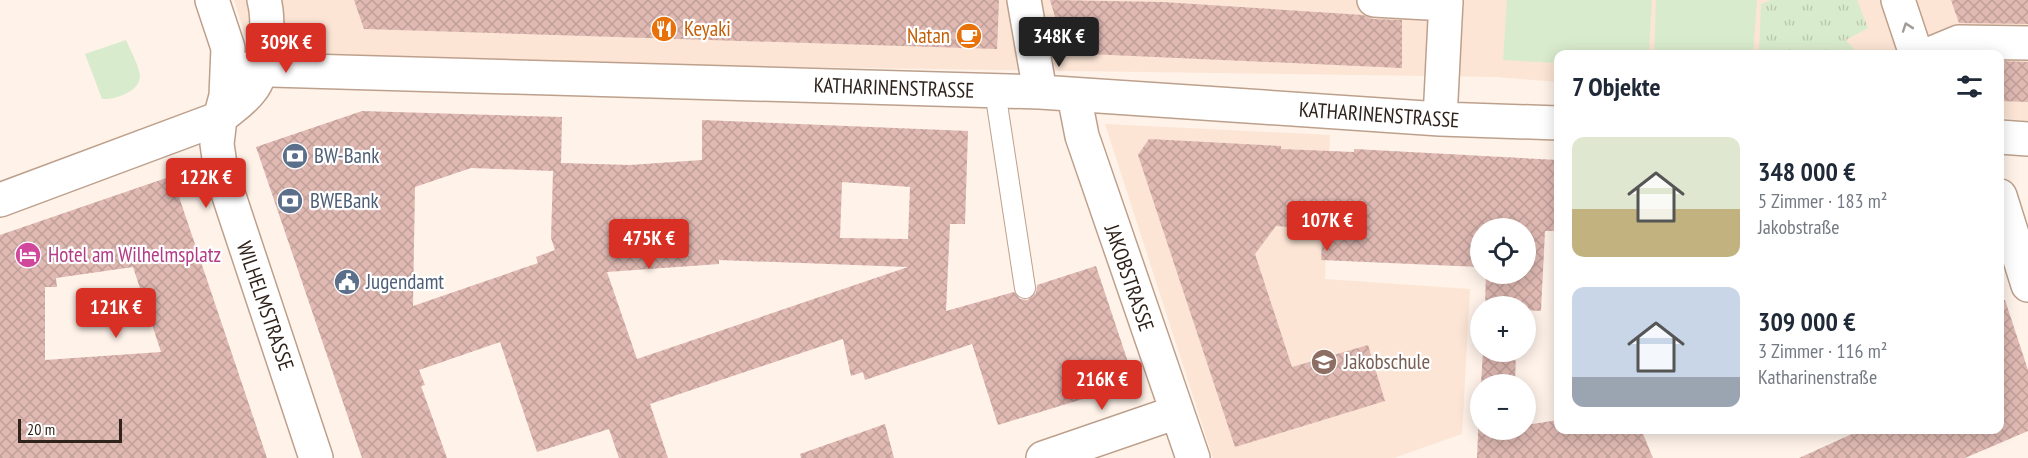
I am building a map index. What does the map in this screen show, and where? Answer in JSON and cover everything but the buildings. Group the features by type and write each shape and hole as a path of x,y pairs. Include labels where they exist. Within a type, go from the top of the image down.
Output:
{"street":[{"name":"WILHELMSTRASSE","path":"212,0 228,48 229,69 218,144 223,181 316,458"},
{"path":"0,200 220,118 252,90 261,70 269,16 264,0"},
{"path":"1024,0 1040,92"},
{"path":"1374,0 1446,2 1440,119"},
{"path":"1898,0 1915,50"},
{"path":"1940,50 1959,42 2028,43"},
{"name":"KATHARINENSTRASSE","path":"229,69 1040,92 1440,119 1554,123"},
{"name":"JAKOBSTRASSE","path":"1074,95 1082,136 1193,458"},
{"path":"2004,137 2028,140"},
{"path":"2004,205 2021,243 2028,285"},
{"path":"1043,458 1177,412"}],"lane":[{"path":"995,92 1025,288"}],"shaded area":[{"path":"234,0 2028,0 2028,122 2004,118 2004,50 1554,50 1554,82 1497,77 373,61 251,54"},
{"name":"Jakobschule","path":"1105,124 1330,135 1325,279 1470,289 1462,434 1394,458 1213,458"}],"green space":[{"path":"1507,0 1652,0 1649,50 1554,50 1554,63 1503,60"},
{"path":"1656,0 1757,0 1753,50 1654,50"},
{"path":"1771,0 1857,0 1868,28 1846,40 1855,50 1759,50 1761,4"},
{"path":"126,40 138,67 139,82 125,94 102,99 85,54"}],"place":[{"name":"Keyaki","path":"664,29"},
{"name":"Natan","path":"969,36"},
{"name":"BW-Bank","path":"295,156"},
{"name":"BWEBank","path":"290,201"},
{"name":"Hotel am Wilhelmsplatz","path":"28,255"},
{"name":"Jugendamt","path":"347,282"},
{"name":"Jakobschule","path":"1324,362"}]}
